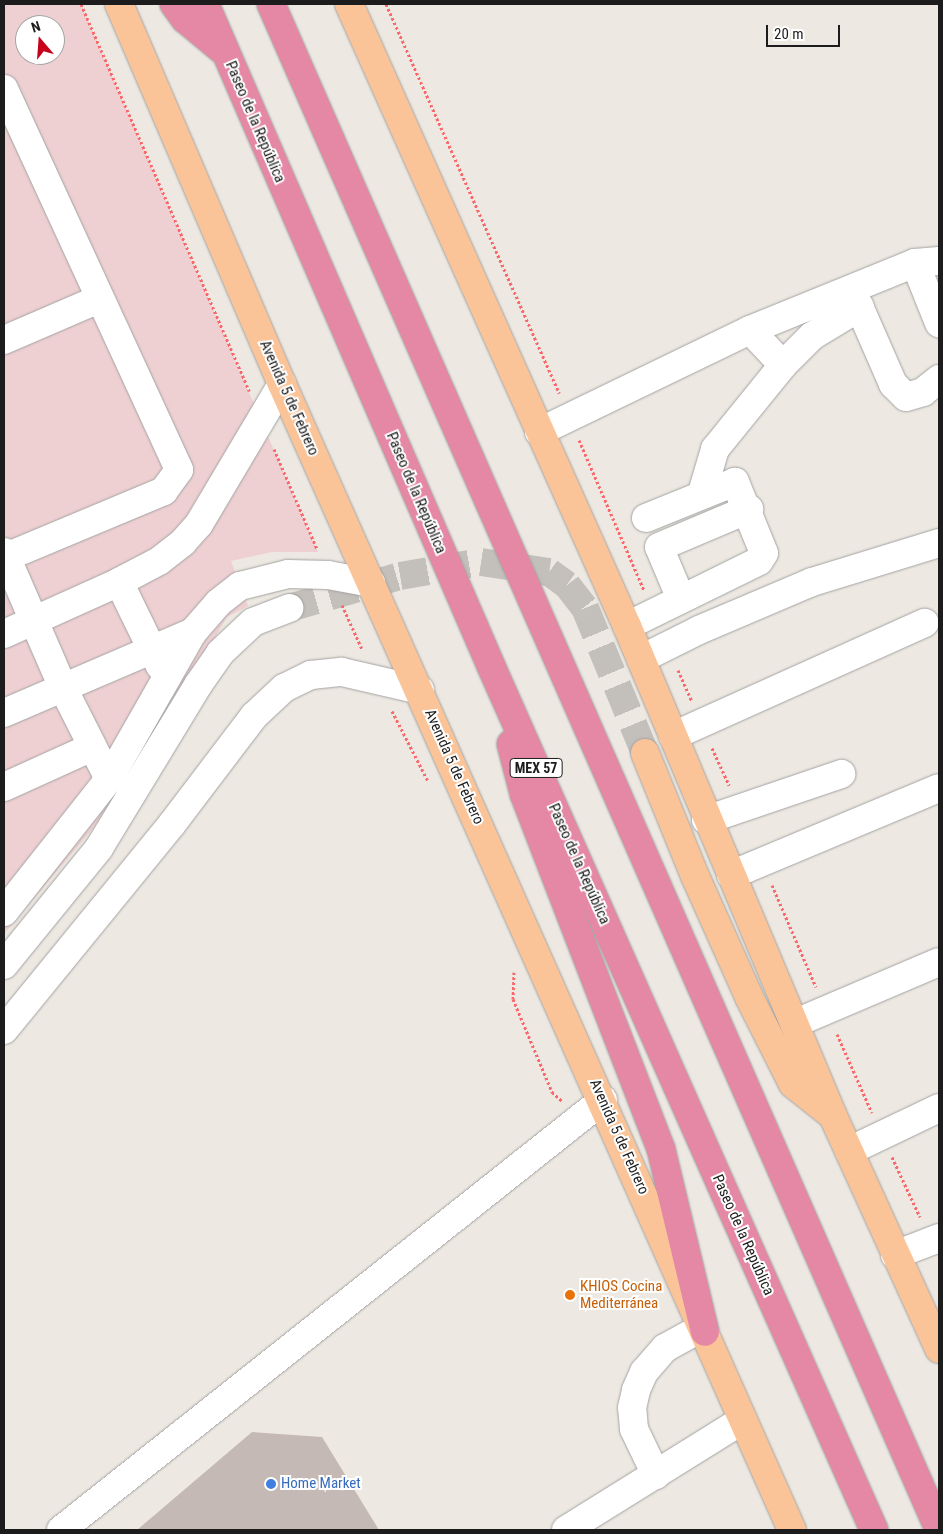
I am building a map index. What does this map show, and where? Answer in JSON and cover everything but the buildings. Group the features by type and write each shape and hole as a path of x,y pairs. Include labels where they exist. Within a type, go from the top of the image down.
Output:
{"highway":[{"path":"174,4 185,19 225,52"},
{"name":"Paseo de la República","path":"205,4 490,666 874,1530"},
{"path":"271,4 939,1529"},
{"path":"490,666 524,794 661,1149 704,1329"}],"main road":[{"name":"Avenida 5 de Febrero","path":"119,4 282,384 420,690 792,1530"},
{"path":"349,4 538,432 627,626 706,820 796,1023 833,1116 939,1349"},
{"path":"645,753 730,954 793,1084 833,1116"}],"street":[{"path":"4,89 152,416 179,470 164,491 4,556 63,688 109,779"},
{"path":"538,432 750,330 856,298 927,262 939,323"},
{"path":"702,493 715,449 783,365 812,336 856,298"},
{"path":"856,298 894,384 906,397 923,392 939,380"},
{"path":"4,340 99,299"},
{"path":"750,330 783,365"},
{"path":"4,634 159,562 183,542 199,524 262,421 282,384"},
{"path":"627,626 762,557 749,509 735,482 702,493 646,518"},
{"path":"681,599 659,547 749,509"},
{"path":"640,659 699,630 812,582 939,543"},
{"path":"5,910 109,779 193,632 218,603 240,586 288,574 328,575 371,583"},
{"path":"119,582 166,679"},
{"path":"4,965 99,848 198,685 220,653 253,622 289,608"},
{"path":"673,736 924,623"},
{"path":"4,714 193,632"},
{"path":"4,1030 172,824 254,716 284,688 311,675 342,672 376,678 420,690"},
{"path":"4,787 92,747"},
{"path":"706,820 841,774"},
{"path":"730,874 939,788"},
{"path":"796,1023 939,962"},
{"path":"61,1530 602,1100"},
{"path":"849,1151 939,1108"},
{"path":"895,1255 939,1238"},
{"path":"656,1475 634,1429 632,1408 636,1390 644,1372 665,1348 704,1329"},
{"path":"566,1530 744,1420"}],"path":[{"path":"81,4 328,575 376,678 429,784"},
{"path":"514,962 513,1000 552,1092 580,1118"}],"shaded area":[{"path":"4,4 81,4 318,552 272,552 231,561 248,606 227,617 126,789 4,934"}],"tunnel":[{"path":"289,608 400,576 481,562 549,572 567,585 585,608 645,753"}],"place":[{"name":"KHIOS Cocina Mediterránea","path":"570,1295"},
{"name":"Home Market","path":"271,1484"}]}
